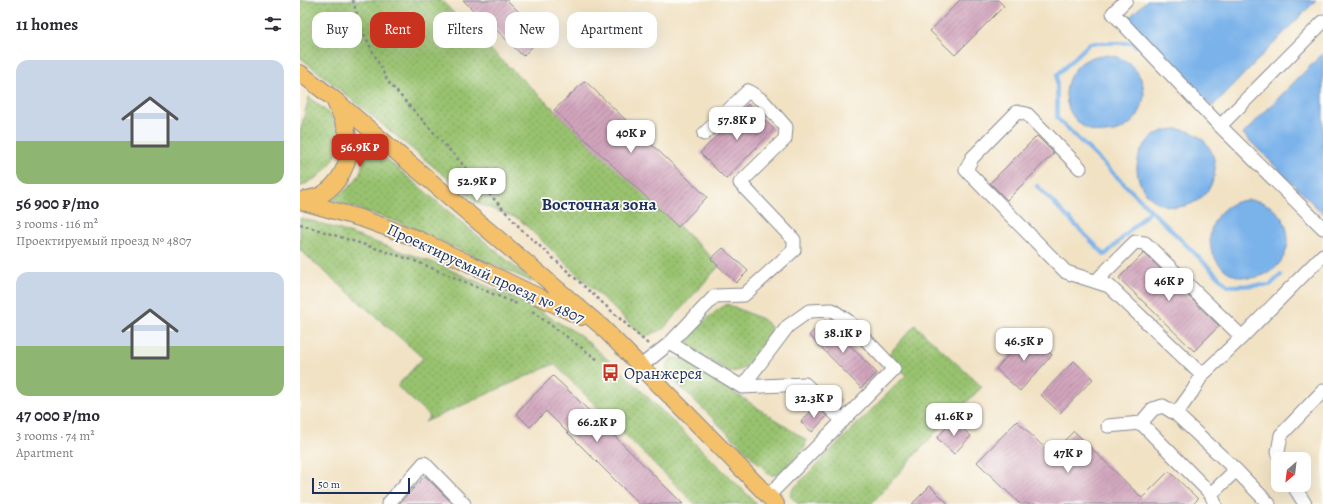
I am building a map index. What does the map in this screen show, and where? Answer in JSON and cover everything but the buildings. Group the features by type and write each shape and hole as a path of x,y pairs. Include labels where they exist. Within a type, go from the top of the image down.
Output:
{"main road":[{"name":"Проектируемый проезд № 4807","path":"300,73 334,99 602,327 772,500"},
{"path":"300,201 313,198 329,189 339,178 347,161 349,142 334,99"},
{"name":"Проектируемый проезд № 4807","path":"300,201 363,219 418,239 602,327"}],"lane":[{"path":"1126,0 1113,13 1220,126 1323,228"},
{"path":"1220,126 1323,22"},
{"path":"641,366 670,343 715,296 744,295 794,250 794,240 740,183 785,139 786,127 763,101 748,91 704,134"},
{"path":"1080,168 1027,114 1017,112 972,158 966,170 1066,272 1109,286 1202,375"},
{"path":"1096,281 1135,242 1145,243 1242,337"},
{"path":"1176,414 1202,375 1323,255"},
{"path":"742,387 788,326 809,312 832,310 848,321 894,369 843,421 772,500"},
{"path":"670,343 742,387 805,384 843,421"},
{"path":"1278,452 1281,435 1323,391"},
{"path":"1108,426 1141,423 1153,409 1164,406 1176,414 1236,470 1269,504"},
{"path":"1141,423 1213,499 1236,470"},
{"path":"388,504 424,463 464,504"},
{"path":"1297,492 1305,504"}],"path":[{"path":"354,0 360,26 388,82 522,230 658,353"},
{"path":"300,224 415,262 524,306"},
{"path":"531,310 598,360"}],"green space":[{"path":"300,0 441,0 453,12 433,12 433,48 489,48 720,265 663,329 644,337 519,219 479,204 300,57"},
{"path":"309,97 331,115 340,136 340,148 332,162 319,176 300,186 300,132"},
{"path":"366,142 533,282 400,223 332,200 349,187 358,176 363,162"},
{"path":"300,218 326,225 437,264 516,299 580,335 624,374 757,504 695,504 554,364 425,422 430,416 397,386 423,358 300,250"},
{"path":"727,304 762,319 771,327 771,337 762,348 743,369 733,372 723,369 685,344 704,321"},
{"path":"915,325 982,387 934,434 871,504 798,504 790,496 793,489 906,375 888,355"},
{"path":"672,358 684,359 806,440 805,448 779,475 770,475 667,373 667,364"}],"water":[{"path":"1147,0 1316,0 1212,107 1126,21"},
{"path":"1323,53 1323,214 1243,134"},
{"path":"1097,55 1113,55 1127,61 1138,72 1144,86 1144,102 1138,116 1127,127 1113,133 1097,133 1083,127 1072,116 1066,102 1066,86 1072,72 1083,61"},
{"path":"1168,129 1184,129 1198,135 1209,146 1215,160 1215,176 1209,190 1198,201 1184,207 1168,207 1154,201 1143,190 1137,176 1137,160 1143,146 1154,135"},
{"path":"1241,200 1257,200 1271,206 1282,217 1288,231 1288,247 1282,261 1271,272 1257,278 1241,278 1227,272 1216,261 1210,247 1210,231 1216,217 1227,206"}],"waterway":[{"path":"1136,46 1133,43 1090,43 1057,75 1057,118 1228,286 1270,285 1281,275"},
{"path":"1037,186 1105,255 1151,210"}],"place":[{"name":"Оранжерея","path":"611,373"}],"district":[{"name":"Восточная зона","path":"599,204"}]}
